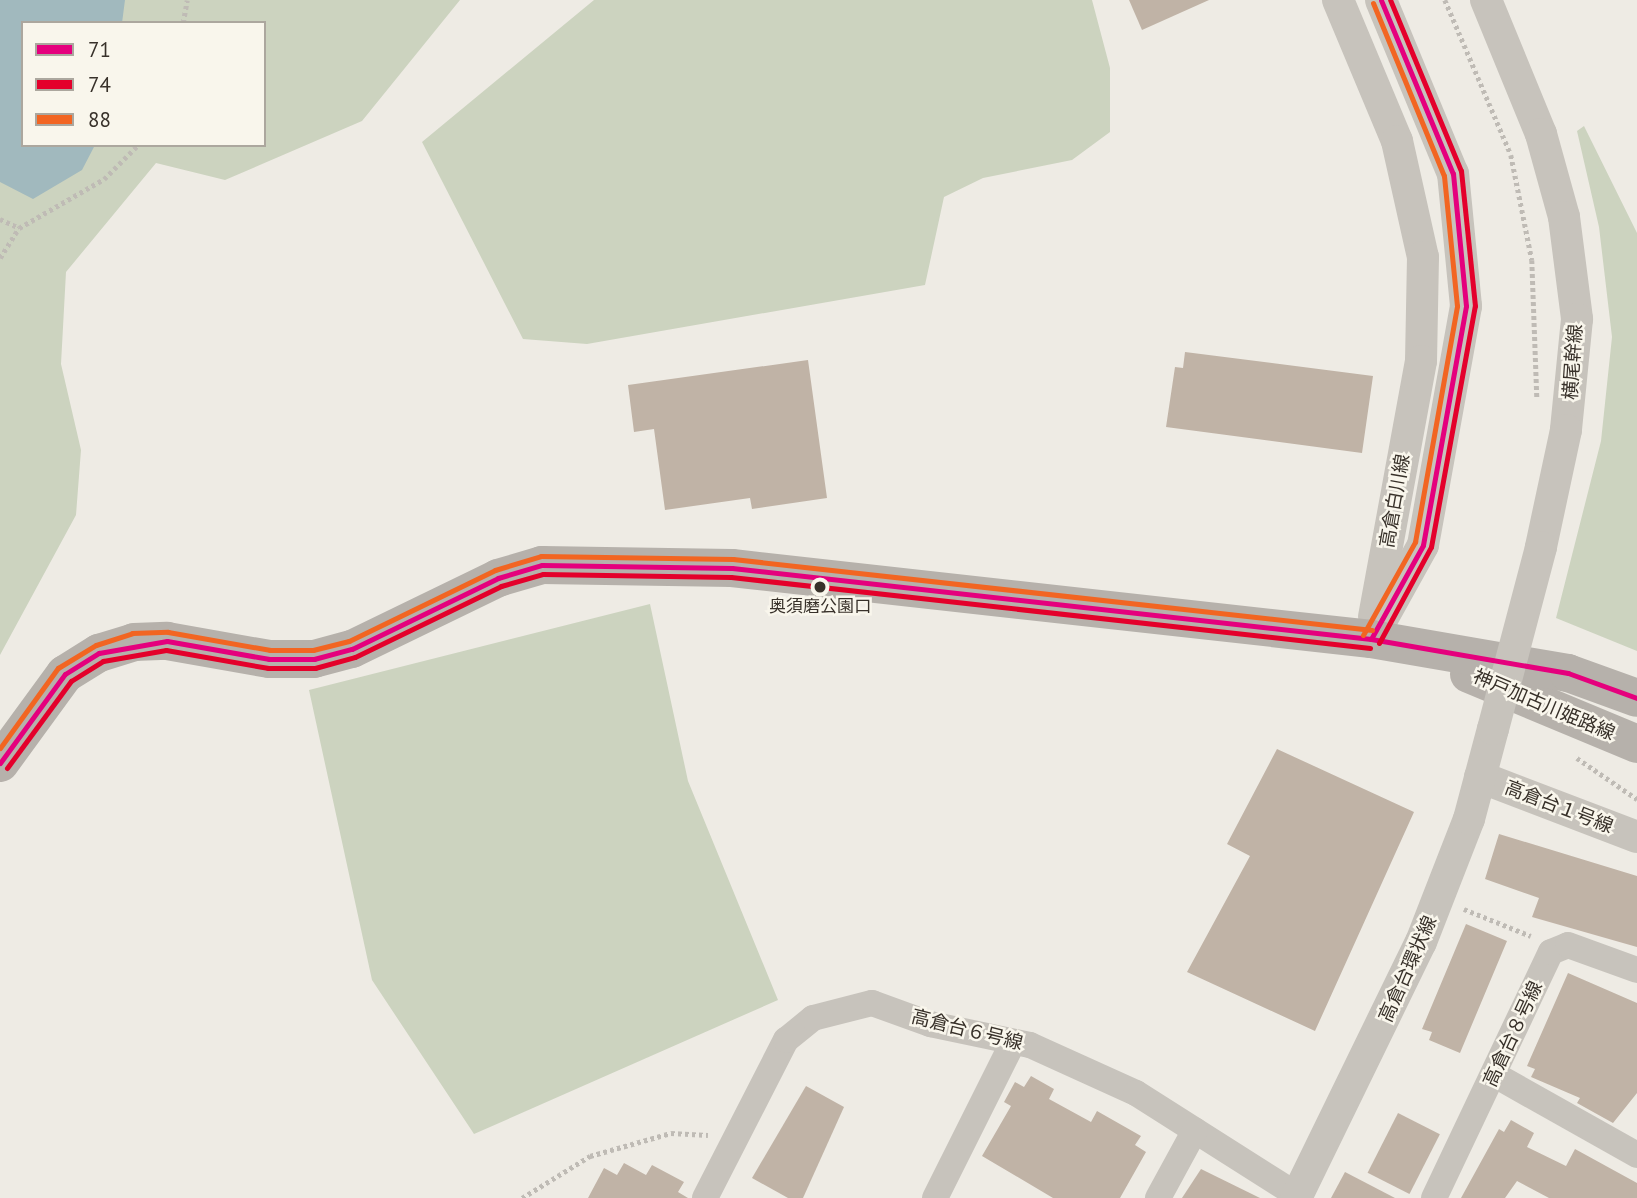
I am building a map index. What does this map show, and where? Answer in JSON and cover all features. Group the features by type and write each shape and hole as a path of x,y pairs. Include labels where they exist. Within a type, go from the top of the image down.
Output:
{"main road":[{"name":"神戸加古川姫路線","path":"0,763 65,674 99,653 134,642 167,641 269,659 314,659 352,649 498,578 542,565 732,568 1371,639 1568,673 1637,698"},
{"name":"神戸加古川姫路線","path":"1371,639 1637,744"}],"street":[{"name":"高倉白川線","path":"1338,0 1397,141 1423,257 1421,361 1371,639"},
{"name":"高倉白川線","path":"1371,639 1423,545 1466,306 1453,174 1381,0"},
{"name":"横尾幹線","path":"1486,0 1541,134 1564,217 1577,319 1566,430 1541,547 1493,729"},
{"name":"高倉台環状線","path":"1296,1196 1421,942 1480,777 1493,729"},
{"name":"高倉台１号線","path":"1480,777 1637,837"},
{"path":"1562,948 1637,970"},
{"name":"高倉台８号線","path":"1433,1198 1495,1075 1551,952 1562,948"},
{"name":"高倉台６号線","path":"705,1198 786,1040 813,1018 872,1003 930,1024 1013,1042 1136,1093 1296,1196"},
{"path":"935,1198 1013,1042"},
{"path":"1495,1075 1637,1155"},
{"path":"1158,1198 1195,1130"}],"path":[{"path":"183,21 187,0"},
{"path":"1445,0 1511,155 1532,260 1537,405"},
{"path":"0,258 19,228 104,179 136,147"},
{"path":"0,219 19,228"},
{"path":"1571,754 1637,799"},
{"path":"1457,906 1562,948"},
{"path":"522,1198 590,1156 671,1133 737,1136"}],"green space":[{"path":"0,0 460,0 362,121 225,180 156,163 66,272 61,364 81,450 76,515 0,655"},
{"path":"594,0 1092,0 1110,68 1110,132 1072,160 983,178 944,197 925,285 587,344 523,339 422,142"},
{"path":"1584,126 1637,233 1637,651 1556,618 1601,441 1612,337 1599,227 1577,131"},
{"path":"650,604 688,781 778,1000 474,1134 372,980 309,690"}],"water":[{"path":"0,0 125,0 122,21 21,21 21,147 94,147 82,170 33,199 0,182"}],"building":[{"path":"1129,0 1209,0 1142,30"},
{"path":"1185,352 1373,376 1362,453 1166,427 1175,367 1183,368"},
{"path":"808,360 827,498 752,509 750,498 665,510 654,429 634,432 628,385"},
{"path":"1277,749 1414,812 1315,1031 1187,972 1250,856 1227,844"},
{"path":"1499,834 1637,876 1637,947 1532,917 1539,898 1485,879"},
{"path":"1466,924 1507,941 1460,1053 1429,1040 1432,1032 1422,1029"},
{"path":"1568,973 1637,1003 1637,1093 1613,1123 1577,1103 1580,1098 1531,1077 1535,1069 1527,1066"},
{"path":"1031,1076 1054,1089 1049,1099 1091,1122 1097,1111 1141,1136 1135,1145 1146,1152 1120,1198 1053,1198 982,1156 1011,1106 1004,1102 1015,1082 1024,1087"},
{"path":"806,1086 844,1107 803,1198 788,1198 752,1178"},
{"path":"1398,1113 1440,1134 1409,1194 1368,1173"},
{"path":"1511,1120 1534,1133 1527,1147 1566,1166 1575,1149 1637,1183 1637,1198 1549,1198 1517,1181 1505,1198 1461,1198 1499,1129 1504,1132"},
{"path":"624,1163 646,1175 652,1165 684,1182 678,1192 688,1198 588,1198 604,1168 617,1175"},
{"path":"1201,1169 1260,1198 1182,1198"},
{"path":"1345,1172 1395,1198 1331,1198"}],"transit line":[{"name":"71","path":"1371,639 1423,545 1466,306 1453,174 1381,0"},
{"name":"74","path":"1379,643 1431,547 1475,306 1461,171 1390,0"},
{"name":"88","path":"1363,635 1415,542 1457,306 1444,176 1373,3"},
{"name":"88","path":"0,748 58,668 96,645 132,633 168,632 270,650 313,650 349,641 495,570 541,556 733,559 1372,630"},
{"name":"71","path":"0,763 65,674 99,653 167,641 269,659 314,659 352,649 498,578 542,565 732,568 1371,639 1568,673 1637,698"},
{"name":"74","path":"7,768 71,681 103,661 166,650 268,668 315,668 355,657 501,586 543,574 731,577 1370,648"}],"place":[{"name":"奥須磨公園口","path":"820,587"}]}
